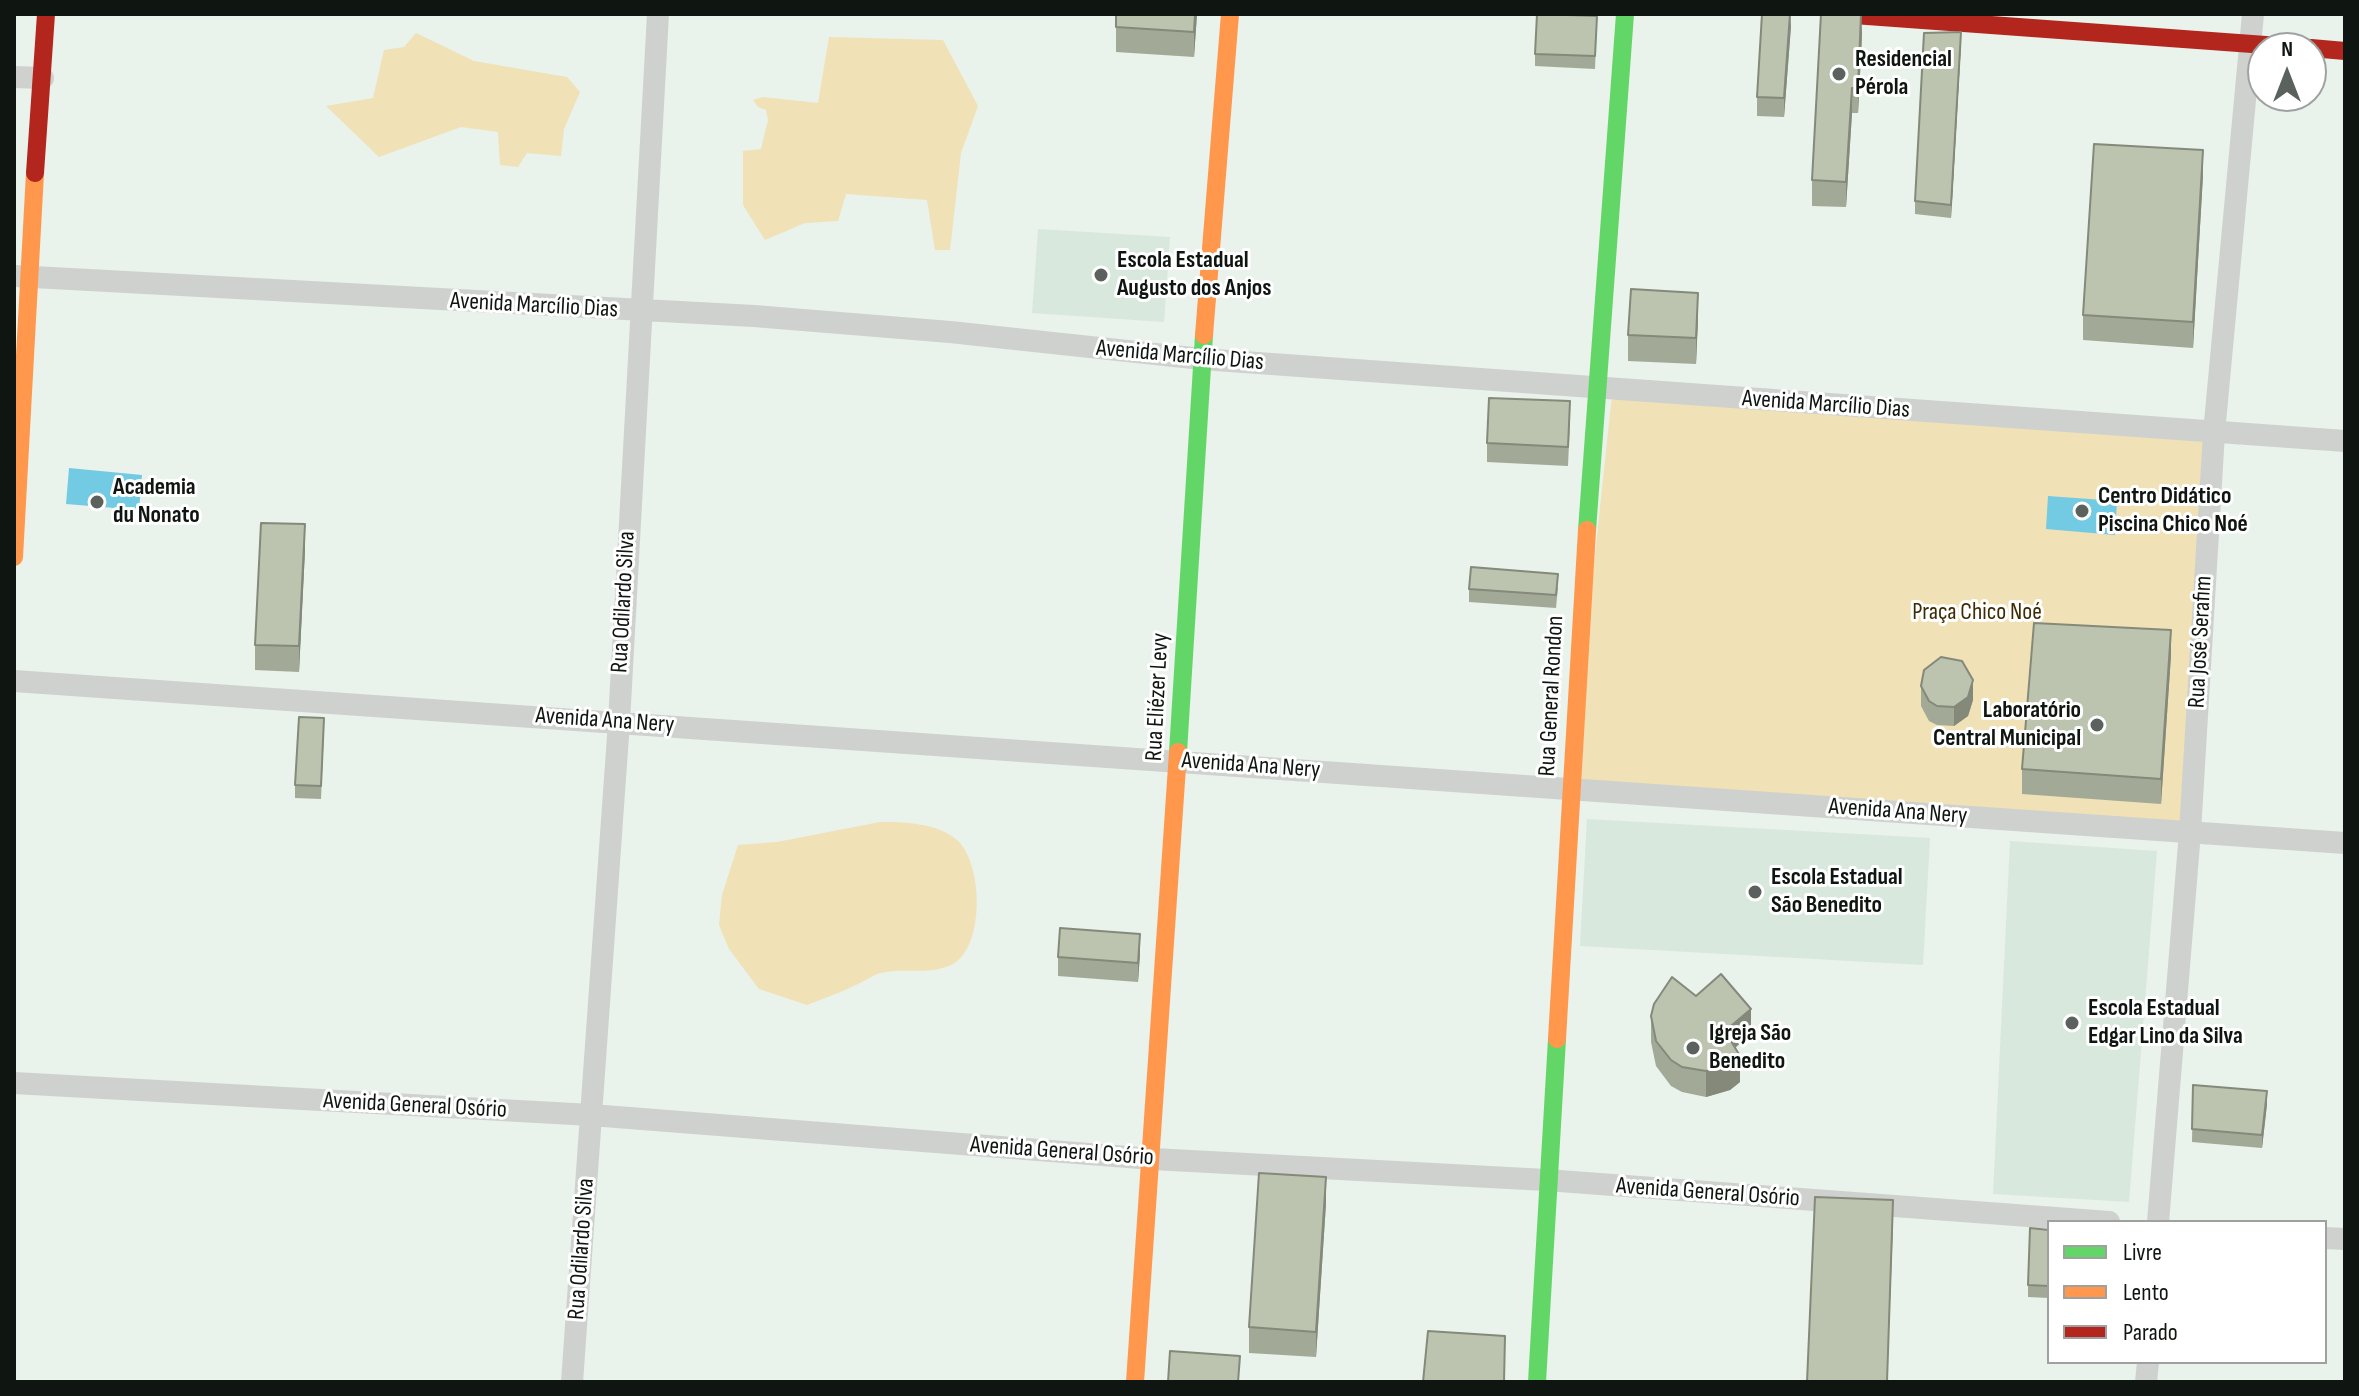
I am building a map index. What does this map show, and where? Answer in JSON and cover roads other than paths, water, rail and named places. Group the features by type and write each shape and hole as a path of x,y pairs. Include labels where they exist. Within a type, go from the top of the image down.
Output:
{"main road":[{"path":"14,557 21,276 43,78 46,14"},
{"name":"Rua Eliézer Levy","path":"1135,1382 1153,1159 1202,359 1230,14"},
{"name":"Rua General Rondon","path":"1537,1382 1546,1180 1595,389 1625,14"},
{"path":"1840,14 1942,18 2247,44"}],"street":[{"name":"Rua Odilardo Silva","path":"572,1382 619,722 639,311 658,14"},
{"path":"14,77 43,78"},
{"name":"Rua José Serafim","path":"2158,1220 2190,832 2214,433 2247,95"},
{"name":"Avenida Marcílio Dias","path":"21,276 920,330 1202,359 2345,441"},
{"name":"Avenida Ana Nery","path":"14,681 2345,843"},
{"name":"Avenida General Osório","path":"14,1083 591,1115 1153,1159 1546,1180 2082,1220"}],"water":[{"path":"69,468 142,475 139,510 66,504"},
{"path":"2048,496 2117,501 2115,535 2046,529"}],"place":[{"name":"Residencial Pérola","path":"1839,74"},
{"name":"Escola Estadual Augusto dos Anjos","path":"1101,275"},
{"name":"Academia du Nonato","path":"97,502"},
{"name":"Centro Didático Piscina Chico Noé","path":"2082,511"},
{"name":"Laboratório Central Municipal","path":"2097,725"},
{"name":"Escola Estadual São Benedito","path":"1755,892"},
{"name":"Escola Estadual Edgar Lino da Silva","path":"2072,1023"},
{"name":"Igreja São Benedito","path":"1693,1048"}],"park label":[{"name":"Praça Chico Noé","path":"1977,613"}]}
